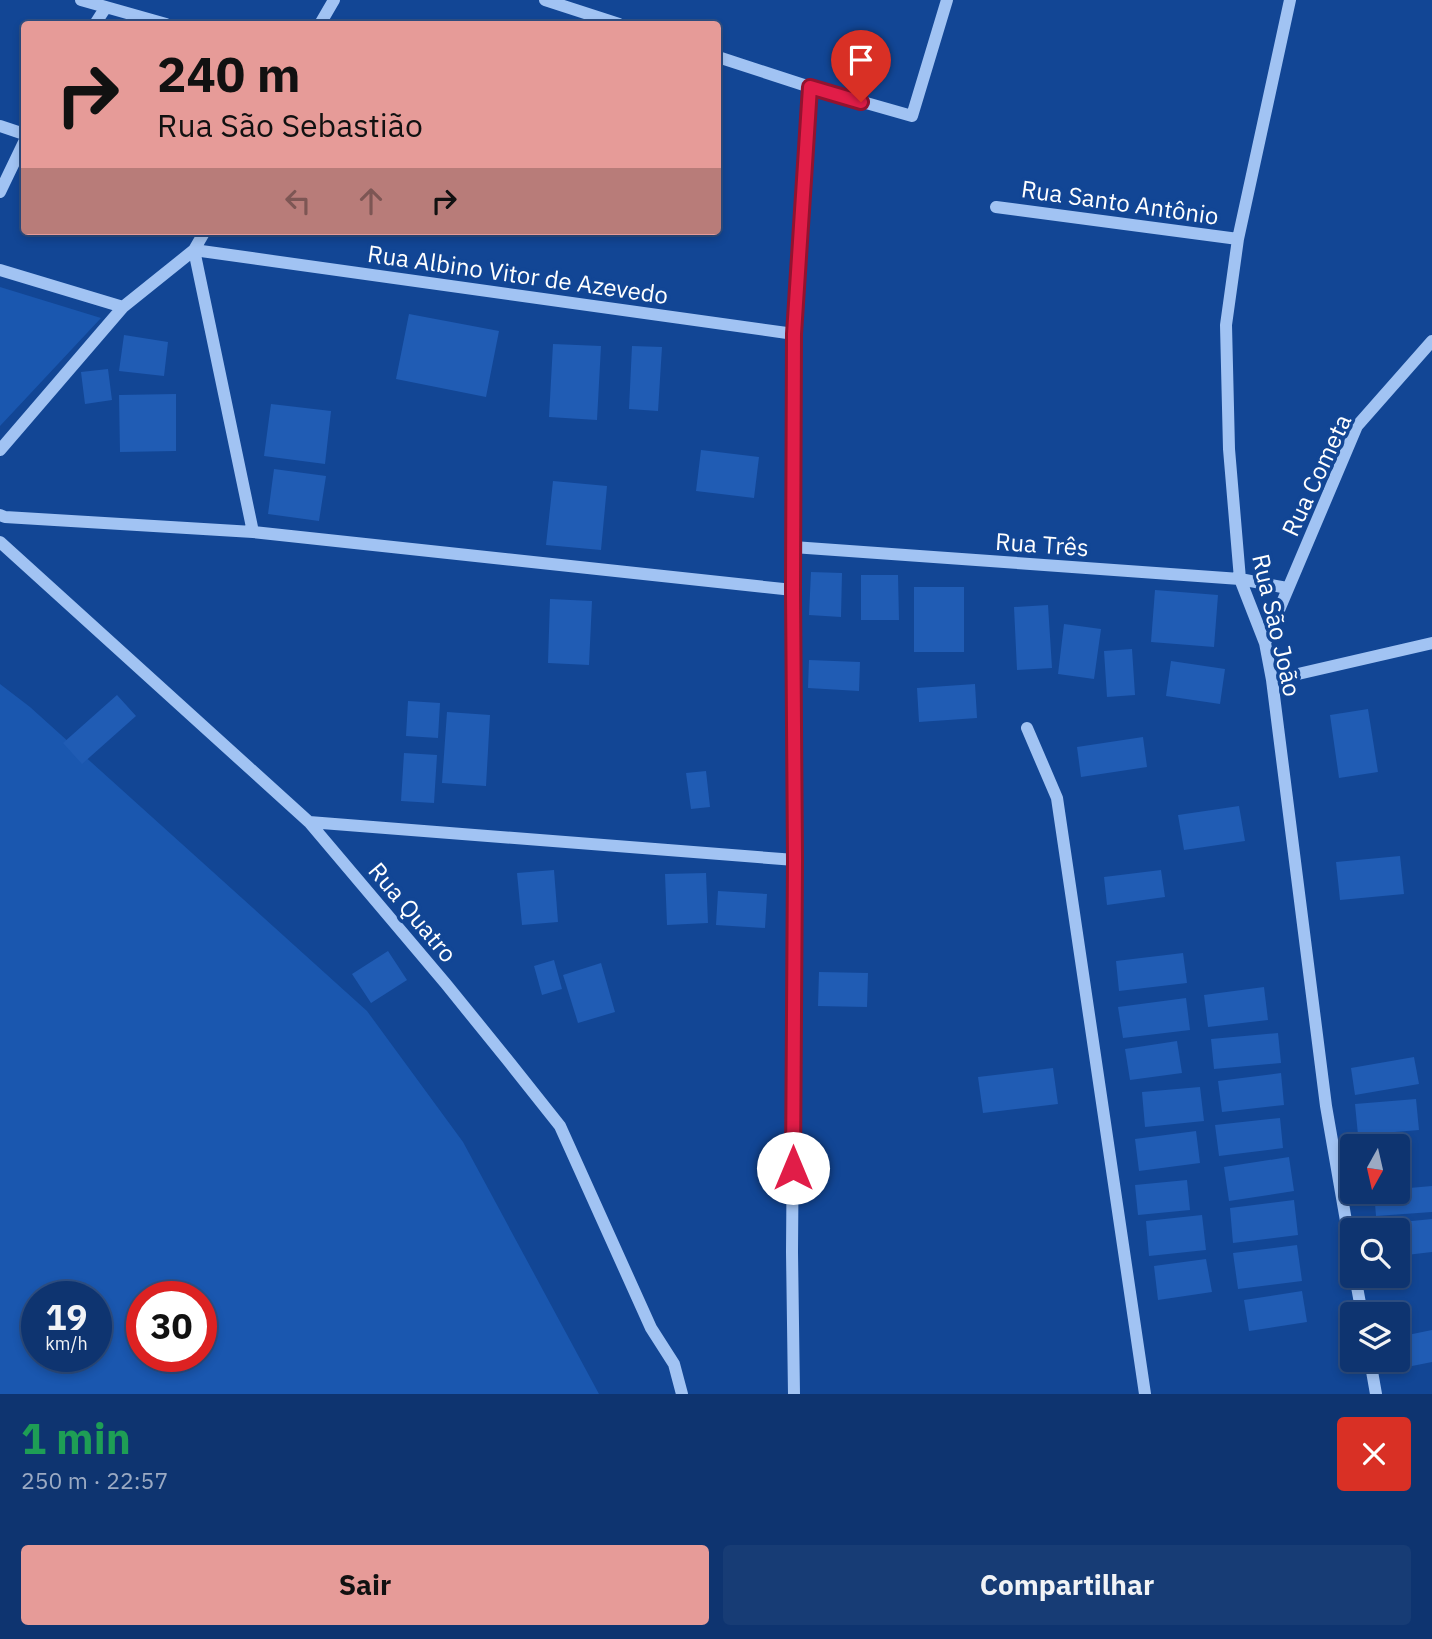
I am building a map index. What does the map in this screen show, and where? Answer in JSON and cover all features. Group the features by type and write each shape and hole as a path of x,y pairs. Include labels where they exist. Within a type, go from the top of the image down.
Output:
{"street":[{"path":"81,0 155,21"},
{"path":"322,21 334,0"},
{"path":"545,0 610,21"},
{"path":"721,58 912,116 947,0"},
{"name":"Rua São João","path":"1290,0 1238,239 1226,326 1228,449 1240,579 1265,643 1272,680 1326,1106 1346,1218"},
{"path":"97,21 106,7"},
{"path":"794,1394 794,334 810,87"},
{"path":"0,126 21,133"},
{"path":"0,192 21,148"},
{"name":"Rua Santo Antônio","path":"996,206 1238,239"},
{"path":"0,450 123,307 194,250 203,235"},
{"path":"194,250 253,532"},
{"name":"Rua Albino Vitor de Azevedo","path":"194,250 794,334"},
{"path":"0,270 123,307"},
{"name":"Rua Cometa","path":"1265,643 1357,426 1432,341"},
{"path":"0,515 253,532 793,590"},
{"name":"Rua Quatro","path":"0,542 309,822 446,984 560,1126 651,1328 674,1364 682,1394"},
{"name":"Rua Três","path":"793,547 1240,579 1287,588"},
{"path":"1272,680 1432,643"},
{"path":"1027,728 1057,798 1145,1394"},
{"path":"309,822 795,860"},
{"path":"1372,1372 1376,1394"}],"shaded area":[{"path":"0,287 101,318 0,426"},
{"path":"0,684 30,707 367,1011 463,1142 599,1394 0,1394"}],"building":[{"path":"409,314 499,331 486,397 396,379"},
{"path":"124,335 168,342 164,376 119,371"},
{"path":"553,344 601,346 597,420 549,417"},
{"path":"632,346 662,347 658,411 629,409"},
{"path":"108,369 112,400 85,404 81,372"},
{"path":"176,394 176,451 120,452 119,395"},
{"path":"271,404 331,411 325,464 264,456"},
{"path":"701,450 759,457 754,498 696,491"},
{"path":"274,469 326,476 319,521 268,514"},
{"path":"553,481 607,486 601,550 546,545"},
{"path":"811,572 842,573 841,617 809,615"},
{"path":"861,575 898,575 899,620 861,620"},
{"path":"914,587 964,587 964,652 914,652"},
{"path":"1155,590 1218,595 1214,647 1151,642"},
{"path":"550,599 592,601 589,665 548,663"},
{"path":"1048,605 1052,668 1017,670 1014,607"},
{"path":"1064,624 1101,629 1094,679 1058,674"},
{"path":"1132,649 1135,695 1107,697 1104,651"},
{"path":"809,660 860,662 859,691 808,688"},
{"path":"1171,661 1225,669 1220,704 1166,696"},
{"path":"975,684 977,718 919,722 917,688"},
{"path":"117,695 136,716 82,764 63,743"},
{"path":"408,701 440,703 438,738 406,736"},
{"path":"1368,709 1378,772 1339,778 1330,715"},
{"path":"447,712 490,715 486,786 442,783"},
{"path":"1143,737 1147,767 1081,777 1077,747"},
{"path":"404,753 437,755 434,803 401,801"},
{"path":"706,771 710,807 691,809 686,773"},
{"path":"1239,806 1245,841 1184,850 1178,815"},
{"path":"1400,856 1404,894 1340,900 1336,862"},
{"path":"554,870 558,922 522,925 517,873"},
{"path":"1161,870 1165,897 1107,905 1104,877"},
{"path":"706,873 708,923 667,925 665,874"},
{"path":"718,891 767,894 765,928 716,925"},
{"path":"388,951 407,980 371,1003 352,974"},
{"path":"1183,953 1187,983 1119,991 1116,961"},
{"path":"554,960 562,989 542,995 534,966"},
{"path":"601,963 615,1012 578,1023 563,975"},
{"path":"819,972 868,973 867,1007 818,1006"},
{"path":"1264,987 1268,1020 1208,1027 1204,995"},
{"path":"1186,998 1190,1030 1123,1038 1118,1007"},
{"path":"1278,1033 1281,1063 1214,1069 1211,1039"},
{"path":"1177,1041 1182,1073 1130,1080 1125,1049"},
{"path":"1414,1057 1419,1084 1355,1095 1351,1068"},
{"path":"1053,1068 1058,1104 983,1113 978,1077"},
{"path":"1281,1073 1284,1105 1222,1112 1218,1081"},
{"path":"1200,1087 1204,1121 1145,1127 1142,1092"},
{"path":"1416,1099 1419,1130 1358,1134 1355,1104"},
{"path":"1280,1118 1283,1148 1219,1156 1215,1125"},
{"path":"1196,1131 1200,1163 1139,1171 1135,1139"},
{"path":"1289,1157 1294,1191 1229,1201 1224,1167"},
{"path":"1187,1180 1190,1210 1138,1215 1135,1185"},
{"path":"1432,1186 1432,1212 1376,1216 1375,1204 1410,1204 1410,1188"},
{"path":"1294,1200 1298,1235 1233,1243 1230,1208"},
{"path":"1202,1215 1206,1250 1149,1256 1146,1221"},
{"path":"1432,1219 1432,1252 1410,1255 1410,1221"},
{"path":"1297,1245 1302,1281 1238,1289 1233,1253"},
{"path":"1206,1259 1212,1292 1158,1300 1154,1266"},
{"path":"1302,1291 1307,1322 1249,1331 1244,1300"},
{"path":"1432,1330 1432,1362 1410,1366 1410,1335"}],"route":[{"path":"793,1168 794,334 810,87 861,102"}]}
